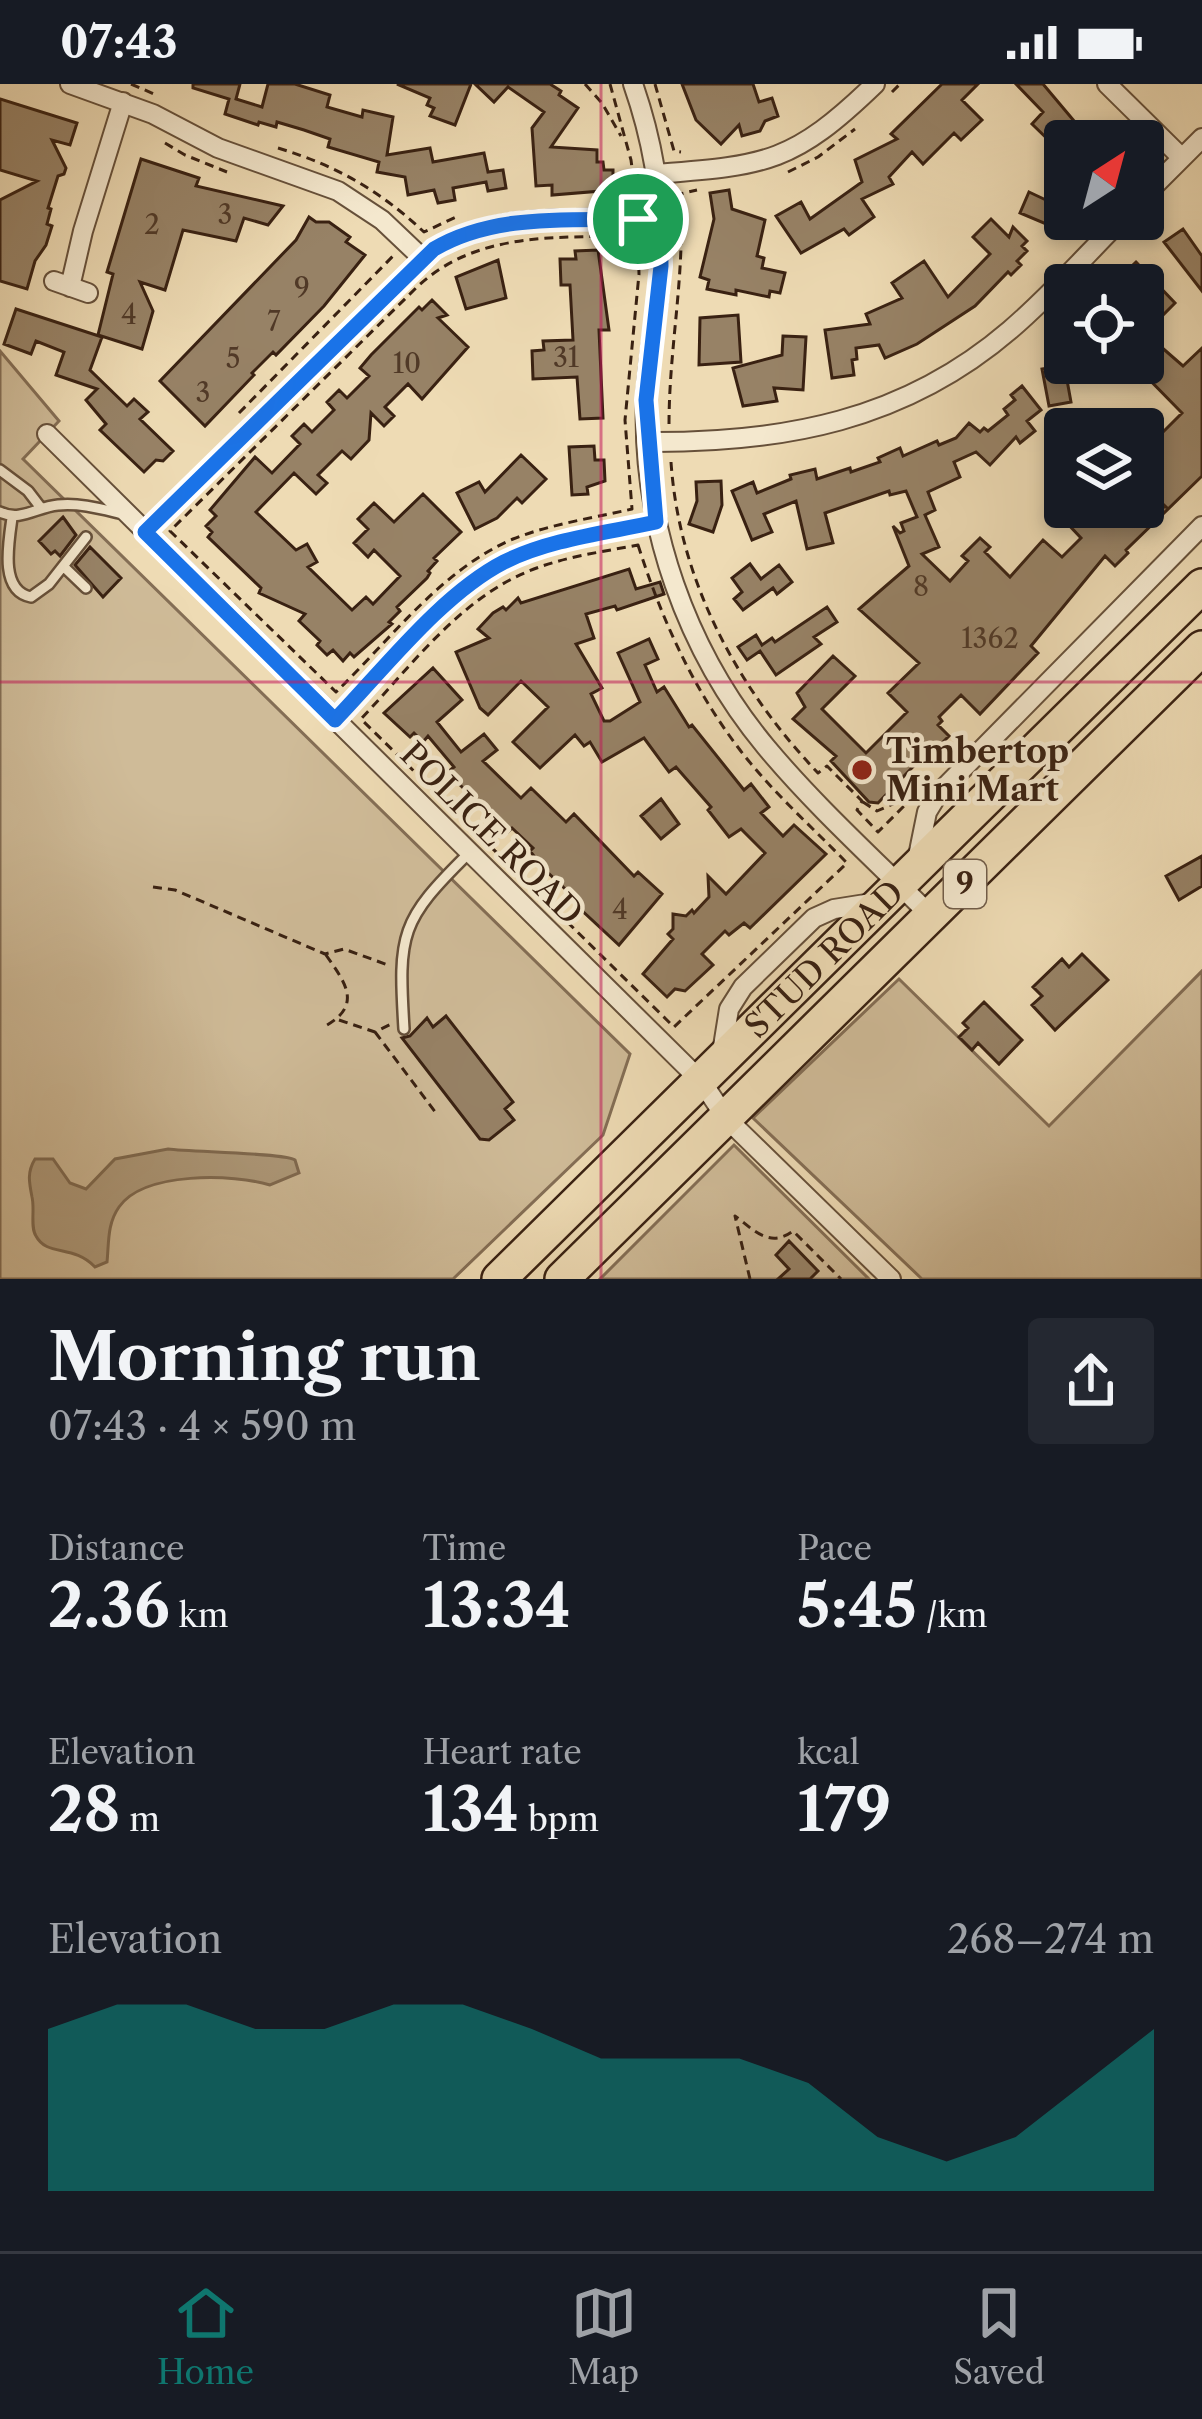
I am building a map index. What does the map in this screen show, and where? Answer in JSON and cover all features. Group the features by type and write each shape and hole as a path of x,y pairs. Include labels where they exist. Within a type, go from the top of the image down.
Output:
{"highway":[{"name":"STUD ROAD","path":"499,1279 1202,586"},
{"name":"STUD ROAD","path":"562,1279 1202,648"}],"street":[{"path":"70,84 123,102 218,148 338,191 382,220 421,257"},
{"path":"633,84 646,121 660,219 661,266 646,400 647,442 656,522 687,616 716,674 776,758 932,917"},
{"path":"655,174 744,166 777,157 825,131 875,84"},
{"path":"1107,84 1182,158"},
{"path":"71,287 82,231 123,102"},
{"path":"1164,176 1202,138"},
{"path":"145,532 421,257 466,233 506,224 660,219"},
{"path":"647,442 750,440 794,434 873,411 917,391 997,341 1100,240"},
{"name":"POLICE ROAD","path":"47,434 469,853 711,1073 727,1118 884,1276"},
{"path":"335,720 448,604 491,570 549,546 656,522"},
{"path":"900,886 938,794 1202,526"}],"lane":[{"path":"0,470 28,491 41,508"},
{"path":"0,512 12,518 41,508 86,505 130,516"},
{"path":"12,518 4,573 13,590 31,596 40,592 86,537"},
{"path":"64,566 86,588"},
{"path":"404,1023 403,939 418,906 469,853"}],"path":[{"path":"585,84 625,143"},
{"path":"610,84 636,201"},
{"path":"655,84 674,151 692,153"},
{"path":"669,424 681,284 680,194"},
{"path":"170,531 447,262 498,244 638,236"},
{"path":"238,412 395,256"},
{"path":"671,459 689,559 721,639 746,685 818,772 827,766 871,809 890,808 917,792"},
{"path":"361,718 469,608 495,588 550,563 638,544"},
{"path":"862,801 857,810 878,832"},
{"path":"868,821 871,809"},
{"path":"153,887 175,890 325,953 344,949 401,971"},
{"path":"325,953 345,987 348,1004 327,1025"},
{"path":"337,1020 375,1032 404,1023"},
{"path":"375,1032 436,1113"},
{"path":"750,1279 735,1216 760,1236 779,1238 793,1231 841,1279"}],"shaded area":[{"path":"0,351 59,421 23,459 630,1054 603,1135 453,1279 0,1279"},
{"path":"1202,971 1202,1279 922,1279 753,1118 899,979 1049,1126"},
{"path":"734,1145 869,1279 600,1279"},
{"path":"168,1149 288,1158 295,1160 299,1173 270,1185 190,1178 148,1187 131,1195 115,1213 107,1262 95,1267 78,1255 47,1246 36,1236 29,1177 35,1159 53,1159 70,1183 86,1189 115,1159"}],"building":[{"path":"193,84 240,84 236,99 262,107 268,84 295,84 330,95 327,107 362,117 363,110 393,117 387,155 430,148 433,162 484,153 488,172 503,170 506,188 488,191 486,182 453,188 455,200 438,203 434,190 408,195 405,177 377,172 379,162 328,147 330,139 304,130 277,122 276,127 258,125 225,114 229,99 193,88"},
{"path":"397,84 471,84 455,125 430,116 434,108 427,105 430,98"},
{"path":"475,84 550,84 561,91 559,95 578,108 551,147 597,150 597,162 603,162 604,170 613,170 613,190 552,195 552,185 536,186 532,128 544,112 508,87 494,102"},
{"path":"682,84 753,84 759,102 772,98 778,116 765,121 760,131 742,136 739,125 721,144 696,120"},
{"path":"942,84 978,84 962,100 982,120 961,140 954,133 923,164 912,152 889,177 893,184 862,199 874,217 849,235 844,229 801,253 776,216 801,202 810,219 862,182 855,160 897,139 891,134"},
{"path":"1016,84 1043,84 1073,120 1044,120 1044,136 1032,124 1043,112"},
{"path":"0,99 77,123 70,145 52,140 66,168 58,176 48,208 47,224 52,226 27,289 0,281 0,200 37,181 0,170"},
{"path":"141,159 199,178 196,186 283,206 268,225 244,218 236,241 183,230 165,290 140,282 153,311 142,349 98,335 113,274 107,272"},
{"path":"729,190 732,209 765,220 757,256 764,258 762,268 785,273 780,293 770,291 769,297 736,290 736,295 707,289 709,280 700,277 714,219 710,193"},
{"path":"1029,192 1044,199 1044,223 1020,213"},
{"path":"309,217 329,222 365,255 324,306 252,373 205,426 160,381 296,240"},
{"path":"991,219 1009,237 1013,227 1027,241 1022,246 1027,251 1017,261 1021,265 1011,275 1008,272 975,306 917,344 885,358 879,345 856,348 854,375 832,378 825,330 870,324 866,314 902,298 892,283 924,261 948,297 990,254 973,237"},
{"path":"1183,229 1202,256 1202,291 1164,242"},
{"path":"598,250 609,330 599,330 603,418 580,419 577,377 533,379 532,351 544,350 543,341 573,340 570,285 561,285 560,259 576,259 575,251"},
{"path":"498,260 506,298 466,309 456,277"},
{"path":"1164,291 1175,303 1164,314"},
{"path":"432,300 447,315 438,318 468,347 422,399 408,384 385,407 394,416 384,426 371,413 369,440 351,459 342,451 318,475 327,483 316,494 294,473 256,512 296,550 307,544 317,562 308,567 352,610 366,597 373,604 400,576 374,550 368,557 354,543 368,529 358,519 374,503 394,522 423,494 461,532 434,558 437,561 427,578 397,607 400,611 389,622 392,624 343,661 333,650 327,655 317,645 320,641 299,621 305,614 259,593 261,588 208,537 212,532 206,526 216,516 210,510 255,457 272,473 300,444 292,436 304,424 312,432 334,410 327,402 339,390 347,398 369,376 360,368 371,355"},
{"path":"16,309 102,337 90,370 127,406 134,399 148,412 140,419 173,451 144,472 100,430 106,424 86,400 97,389 56,375 64,352 36,341 31,354 4,344"},
{"path":"738,315 741,362 699,365 700,318"},
{"path":"783,336 806,337 803,390 774,388 777,401 743,406 733,368 782,355"},
{"path":"1202,348 1202,476 1164,513 1164,431 1182,413 1154,384 1164,384 1164,349 1183,366"},
{"path":"1045,384 1068,384 1071,402 1049,406"},
{"path":"1022,386 1041,410 1027,421 1035,431 1020,443 1016,437 990,465 976,452 954,462 960,477 928,492 935,510 925,515 939,547 922,554 950,581 968,561 962,556 980,538 990,547 985,552 1010,577 1043,540 1062,557 1081,538 1072,528 1149,528 1115,566 1105,556 1031,646 1038,653 980,714 961,695 939,717 938,725 949,736 937,748 934,745 878,803 869,802 831,761 836,756 793,719 805,707 797,693 833,656 855,676 822,709 866,753 907,712 888,693 919,663 859,609 909,566 893,526 900,533 904,531 901,523 917,517 906,491 890,495 889,491 825,513 833,543 807,549 796,501 764,514 772,532 752,540 732,491 753,482 757,493 791,479 790,475 815,469 817,479 850,468 851,472 880,462 878,458 900,448 903,456 956,438 969,423 980,432 988,431 1008,415 1004,409"},
{"path":"594,446 595,460 604,460 605,481 587,487 588,494 572,495 569,447"},
{"path":"521,455 546,479 522,503 517,498 497,518 475,529 457,493 479,482 485,492"},
{"path":"721,481 722,505 713,532 689,524 697,501 696,482"},
{"path":"63,517 76,535 60,556 55,551 51,554 39,541"},
{"path":"90,547 121,578 103,597 75,565"},
{"path":"750,564 761,579 779,565 792,582 777,594 773,588 743,610 734,599 742,592 732,578"},
{"path":"629,569 636,589 660,582 664,594 617,610 615,606 586,614 594,638 576,644 602,688 591,694 604,721 640,702 618,653 649,639 658,659 645,665 657,692 664,687 689,727 744,790 751,784 769,807 761,813 783,836 794,825 826,854 750,928 744,923 729,935 725,931 702,954 713,965 685,991 675,989 667,997 643,974 673,939 668,934 673,929 673,914 694,913 709,897 708,876 726,894 765,853 741,829 729,837 708,810 711,807 676,767 669,772 644,738 602,762 590,742 584,746 575,735 540,768 513,742 548,707 521,681 488,715 480,708 456,652 489,638 478,629 518,598 521,603"},
{"path":"827,607 837,622 814,637 821,644 776,675 760,651 747,660 738,647 756,635 762,645 772,638 775,642"},
{"path":"433,668 462,700 437,722 461,752 484,734 497,750 483,761 521,798 531,788 566,822 574,814 634,876 638,872 662,894 619,945 543,868 530,851 533,848 512,828 508,832 456,781 448,772 454,767 428,736 423,742 414,733 410,737 384,713"},
{"path":"661,799 679,824 661,839 641,816"},
{"path":"1202,856 1202,886 1179,900 1166,876"},
{"path":"1082,954 1108,980 1055,1030 1032,1005 1042,996 1033,987 1062,959 1069,967"},
{"path":"984,1002 1022,1040 999,1064 978,1043 972,1050 959,1037 968,1028 963,1023"},
{"path":"446,1016 513,1102 505,1109 514,1120 489,1140 480,1139 402,1038 427,1018 433,1027"},
{"path":"789,1241 818,1271 810,1279 778,1279 789,1269 776,1255"}],"place":[{"name":"Timbertop Mini Mart","path":"862,770"}],"route":[{"path":"638,219 660,219 661,266 646,400 656,522 549,546 491,570 448,604 335,720 145,532 421,257 466,233 506,224 638,219"}]}
